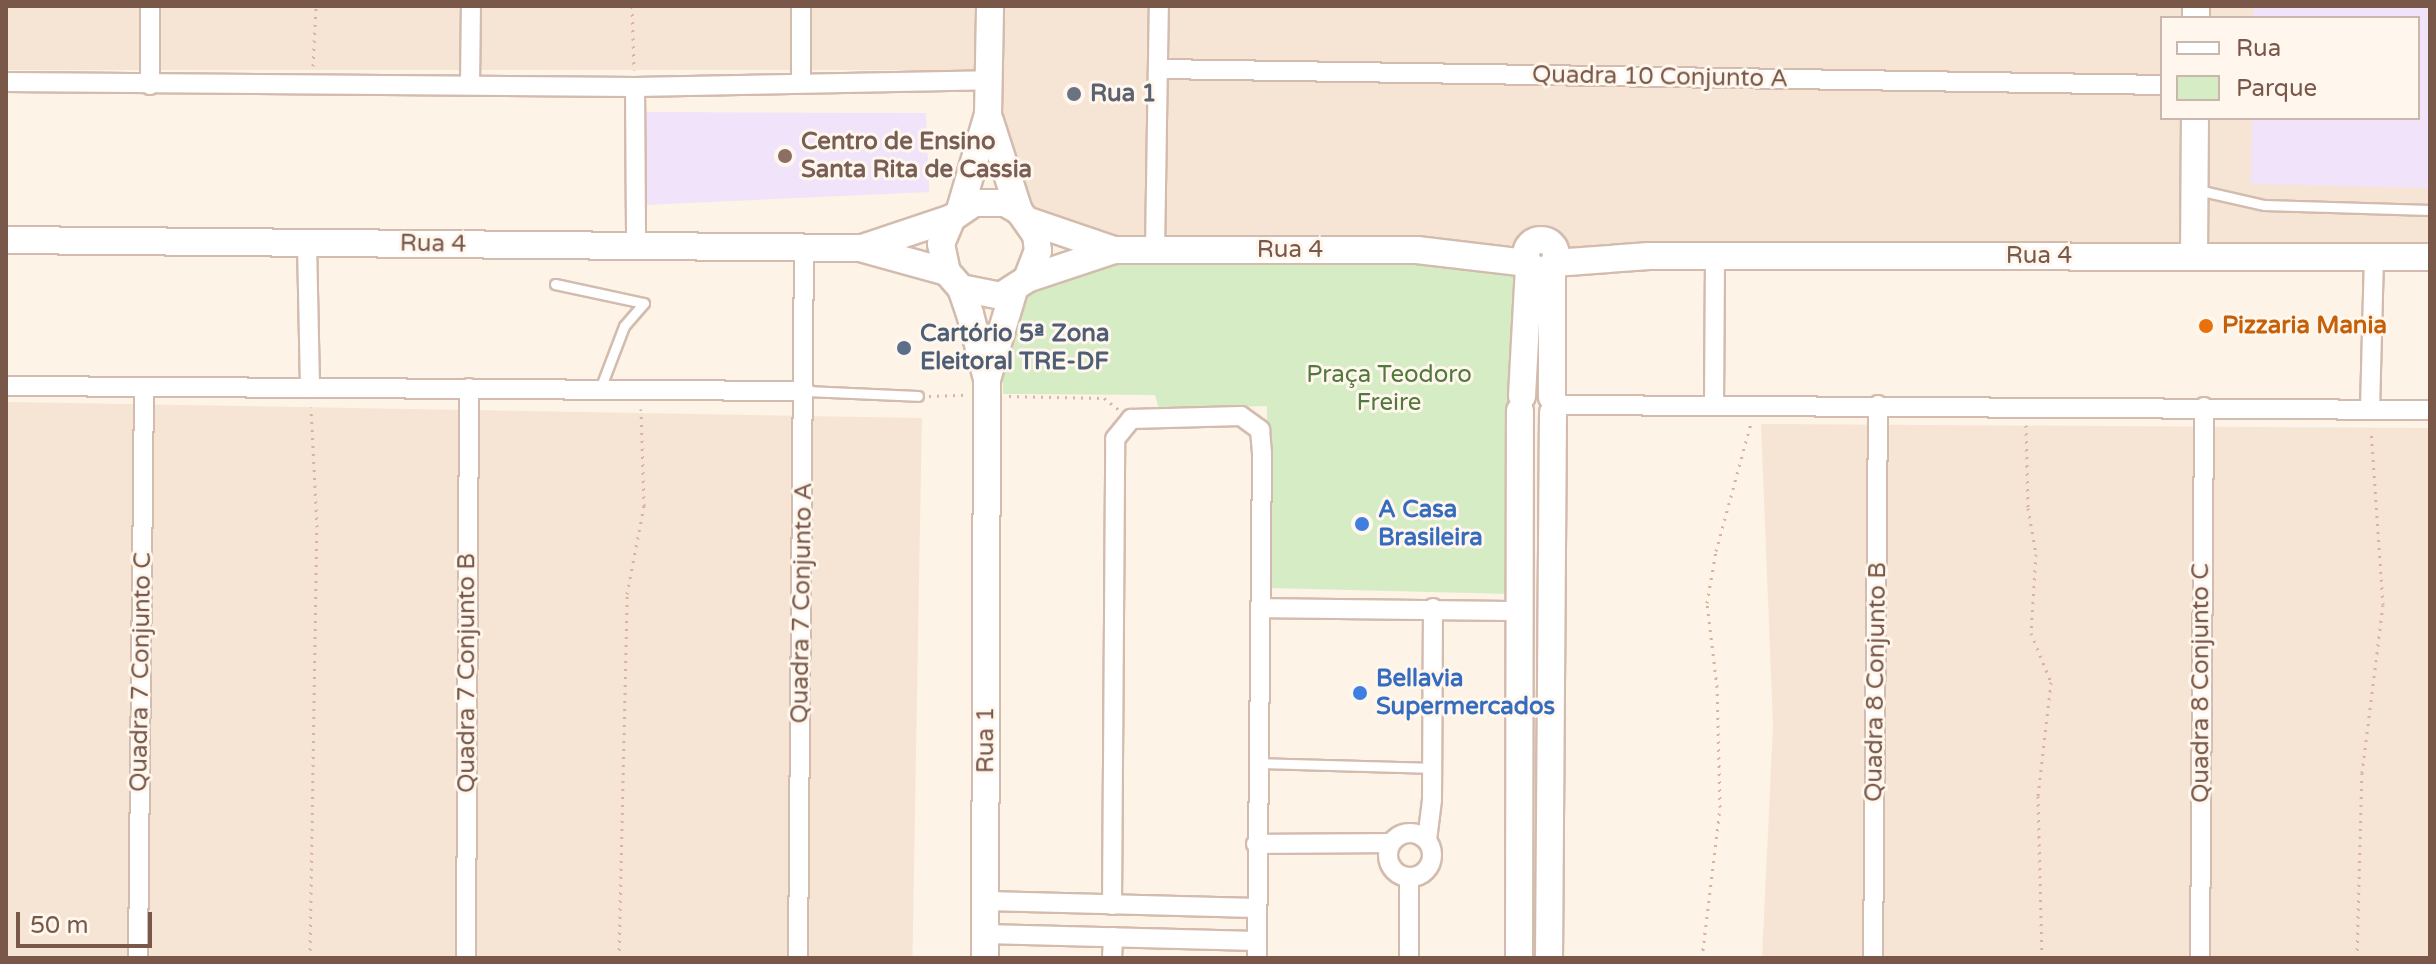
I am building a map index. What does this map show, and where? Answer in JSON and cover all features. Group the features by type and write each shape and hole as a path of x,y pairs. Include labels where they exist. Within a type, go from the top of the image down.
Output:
{"street":[{"path":"150,6 150,85"},
{"path":"470,84 471,6"},
{"path":"801,6 801,83"},
{"path":"986,387 941,244 956,214 988,114 990,6"},
{"path":"1155,250 1159,6"},
{"name":"Quadra 10 Conjunto A","path":"1159,69 2160,85"},
{"path":"6,82 312,87 470,84 635,87 988,80"},
{"path":"635,87 636,246"},
{"path":"986,387 1020,285 1038,251 988,114"},
{"path":"2194,257 2195,120"},
{"path":"860,248 990,201 1114,250"},
{"name":"Rua 4","path":"6,240 860,248"},
{"path":"307,243 310,388"},
{"name":"Quadra 7 Conjunto A","path":"798,958 804,248"},
{"path":"860,248 954,280 987,297 1114,250"},
{"name":"Rua 4","path":"1114,250 1466,253 1541,258 1715,255 2430,257"},
{"path":"1714,404 1715,255"},
{"path":"2370,409 2374,257"},
{"path":"1519,958 1521,403 1541,258"},
{"path":"1541,258 1553,405 1549,958"},
{"path":"6,386 805,391"},
{"name":"Quadra 7 Conjunto C","path":"138,958 144,387"},
{"name":"Rua 1","path":"985,946 986,387"},
{"name":"Quadra 7 Conjunto B","path":"466,958 469,388"},
{"path":"1521,403 1538,388 1553,405 2430,410"},
{"name":"Quadra 8 Conjunto B","path":"1873,958 1878,405"},
{"name":"Quadra 8 Conjunto C","path":"2200,958 2204,407"},
{"path":"985,946 1053,936 1213,940 1257,950 1260,430 1241,416 1131,419 1115,439 1112,905"},
{"path":"1260,608 1522,611"},
{"path":"1409,877 1428,868 1432,858 1427,840 1433,608"},
{"path":"1521,765 1533,758 1552,764"},
{"path":"1520,802 1539,810 1551,800"},
{"path":"1256,844 1391,843 1413,832 1427,840"},
{"path":"1391,843 1389,861 1409,877"},
{"path":"1409,877 1409,958"},
{"path":"986,901 1257,908"},
{"path":"1053,936 1054,903"},
{"path":"1213,940 1214,907"},
{"path":"1112,958 1113,937"}],"lane":[{"path":"2195,190 2264,205 2430,210"},
{"path":"555,284 644,303 624,326 600,389"},
{"path":"805,391 918,396"},
{"path":"1257,763 1431,768"}],"path":[{"path":"312,87 316,6"},
{"path":"632,6 635,87"},
{"path":"918,396 986,387 1104,398 1131,419"},
{"path":"310,388 317,527 310,958"},
{"path":"619,958 627,594 644,506 641,389"},
{"path":"1702,958 1720,807 1717,687 1707,603 1716,551 1757,404"},
{"path":"2026,407 2028,508 2036,554 2031,633 2051,682 2038,796 2042,958"},
{"path":"2357,958 2362,773 2383,605 2370,409"}],"shaded area":[{"path":"6,6 975,6 975,70 6,70"},
{"path":"990,6 2430,6 2430,257 1649,256 1554,247 1542,240 1466,253 1114,250 1029,221 988,80"},
{"path":"2254,6 2430,6 2430,188 2251,184 2252,120 2420,120 2420,16 2253,16"},
{"name":"Centro de Ensino Santa Rita de Cassia","path":"643,112 926,113 929,192 644,205"},
{"path":"6,402 922,418 912,958 6,958"},
{"path":"1761,424 2430,428 2430,958 1762,958 1773,726"}],"green space":[{"name":"Praça Teodoro Freire","path":"1106,254 1458,260 1514,270 1511,594 1267,588 1267,406 1159,409 1155,395 1003,394 1003,346 1029,286"}],"place":[{"name":"Rua 1","path":"1074,94"},
{"name":"Centro de Ensino Santa Rita de Cassia","path":"785,156"},
{"name":"Pizzaria Mania","path":"2206,326"},
{"name":"Cartório 5ª Zona Eleitoral TRE-DF","path":"904,348"},
{"name":"A Casa Brasileira","path":"1362,524"},
{"name":"Bellavia Supermercados","path":"1360,693"}]}
